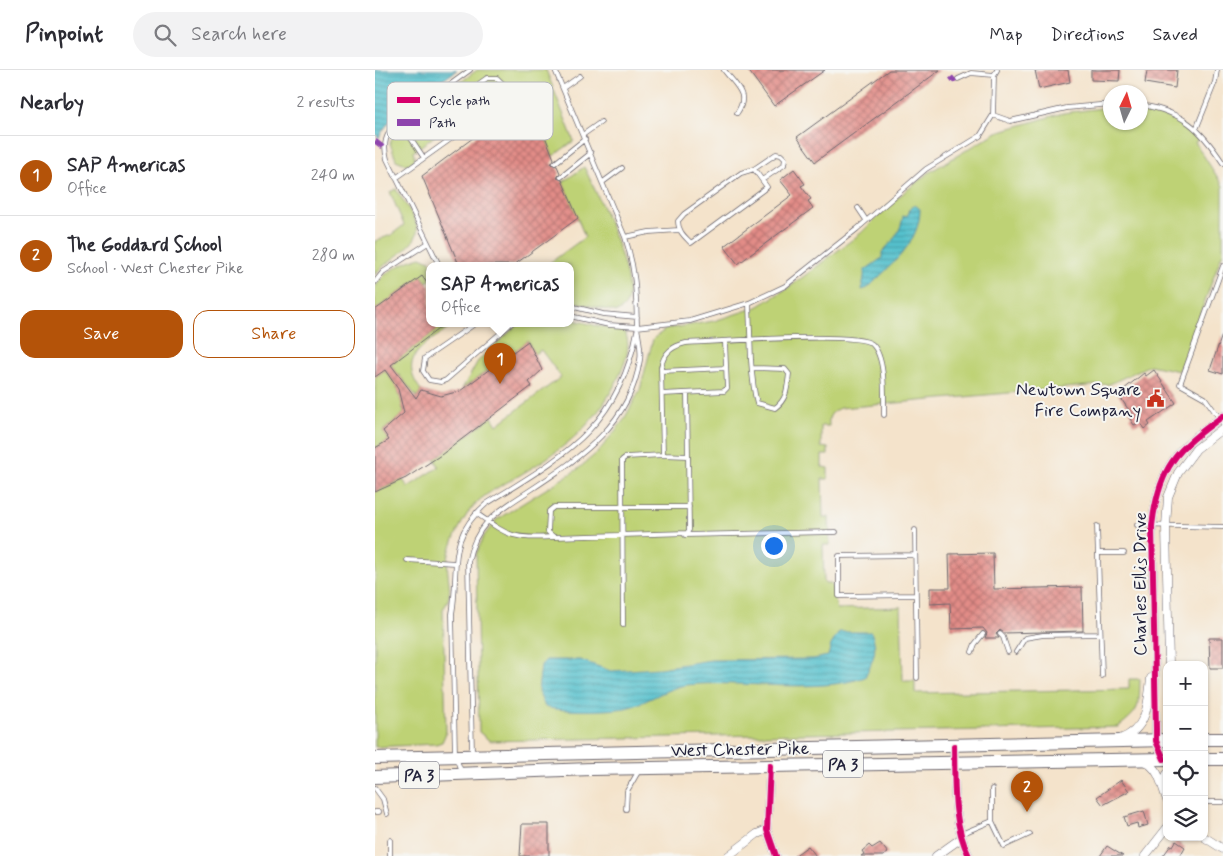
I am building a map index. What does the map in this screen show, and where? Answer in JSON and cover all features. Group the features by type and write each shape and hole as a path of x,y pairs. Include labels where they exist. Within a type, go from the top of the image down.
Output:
{"highway":[{"path":"1208,738 1222,739"},
{"name":"West Chester Pike","path":"375,758 455,755 470,758 1163,739"},
{"name":"West Chester Pike","path":"375,777 464,771 1163,759"},
{"path":"1208,759 1223,759"}],"street":[{"name":"Charles Ellis Drive","path":"1163,730 1154,651 1152,526 1156,495 1167,467 1189,441 1222,419"},
{"name":"Charles Ellis Drive","path":"1169,661 1168,497 1178,473 1196,449 1223,428"},
{"name":"Charles Ellis Drive","path":"1111,741 1128,736 1144,720 1154,651"},
{"path":"954,746 960,837 969,856"},
{"path":"1142,760 1153,765 1163,784"},
{"path":"770,766 767,830 777,856"},
{"path":"728,856 757,834 767,830"},
{"path":"1145,856 1163,833"},
{"path":"936,856 960,837"},
{"path":"1208,839 1223,849"}],"lane":[{"path":"454,82 470,70"},
{"path":"470,758 468,562 475,537 487,521 577,460 611,426 625,406 636,379 641,358 637,326 637,293 633,264 625,237 585,137 555,70"},
{"path":"724,70 744,97 744,104 737,114"},
{"path":"574,317 609,325 637,326 690,321 749,303 785,286 926,169 979,136 993,114 994,75 997,70"},
{"path":"1197,127 1212,89 1217,70"},
{"path":"958,79 971,73 994,75"},
{"path":"563,88 580,76"},
{"path":"481,82 487,78 497,78 501,82"},
{"path":"993,114 1010,121 1067,108 1103,105"},
{"path":"1148,106 1167,110 1197,127 1223,163"},
{"path":"555,162 601,122"},
{"path":"387,138 384,148 396,178 438,262"},
{"path":"412,140 425,158"},
{"path":"396,178 450,140"},
{"path":"561,177 591,152"},
{"path":"754,169 767,187 691,242 679,230 677,221 684,214 741,173 754,169 776,154 781,154 785,159 784,165 762,180"},
{"path":"603,182 622,168"},
{"path":"858,208 866,220"},
{"path":"625,237 649,232 679,230"},
{"path":"375,282 383,272 428,243"},
{"path":"1222,419 1205,398 1180,384 1223,266"},
{"path":"749,303 752,368 757,403 775,408 783,402 789,374 785,369 776,367 752,368"},
{"path":"574,307 597,313 637,317"},
{"path":"464,771 455,755 452,614 455,563 459,541 476,513 486,504 572,449 593,427 615,398 623,382 632,357 637,326"},
{"path":"470,327 425,358 423,371 429,380 434,382 446,380 506,327"},
{"path":"663,455 662,359 669,350 677,345 752,340 834,338 866,340 873,345 881,360 885,415"},
{"path":"662,394 724,391 727,388 725,342"},
{"path":"661,371 726,368"},
{"path":"685,535 689,530 687,393"},
{"path":"623,625 622,460 626,457 688,456"},
{"path":"554,537 548,532 549,511 551,508 689,507"},
{"path":"476,513 509,535 523,538 836,532"},
{"path":"1137,525 1223,527"},
{"path":"1097,526 1102,676"},
{"path":"915,530 917,678"},
{"path":"1098,554 1124,553"},
{"path":"915,555 839,556 839,596 916,595"},
{"path":"407,560 455,563"},
{"path":"973,652 975,644 983,634"},
{"path":"1000,634 1008,652"},
{"path":"1016,652 1025,638 1043,635 1100,634"},
{"path":"626,809 627,790 640,768"},
{"path":"375,788 383,799 387,814"},
{"path":"992,789 993,821 1005,846 1030,834"},
{"path":"1208,802 1223,802"},
{"path":"960,837 993,821"},
{"path":"390,840 390,856"}],"green space":[{"path":"477,70 546,70 551,82 461,82"},
{"path":"553,88 574,141 553,156 546,140 553,140"},
{"path":"1103,108 1103,130 1148,130 1148,112 1173,120 1198,140 1195,142 1223,186 1223,252 1179,371 1150,365 1110,384 840,408 832,413 829,426 821,426 821,447 828,448 828,455 822,455 822,467 828,468 828,479 822,479 823,517 829,517 830,545 823,545 824,583 831,583 837,609 901,607 903,681 915,681 915,693 1129,689 1129,679 1140,679 1139,702 1131,716 1118,727 490,741 479,732 476,554 484,536 496,520 578,469 598,452 623,421 640,390 653,339 666,329 714,321 757,307 791,286 861,233 891,203 928,173 997,132 1063,113"},
{"path":"392,140 429,140 413,152 415,159 408,165 396,160 390,143"},
{"path":"584,167 613,232 620,251 628,285 627,303 617,312 574,302 574,262 551,262 585,237 563,182"},
{"path":"396,189 413,217 417,227 417,234 408,247 375,275 375,241 391,235 404,225 390,192"},
{"path":"421,257 430,261 426,262 426,281 422,276 375,310 375,290 381,278 408,261"},
{"path":"574,320 598,326 623,329 628,345 627,356 621,372 612,390 592,419 552,455 480,499 470,510 457,533 448,558 450,590 447,603 443,609 446,733 442,742 436,744 375,747 375,492 403,480 408,487 439,467 435,459 492,417 497,425 561,377 541,350 534,354 528,341 462,389 478,361 515,327 574,327"},
{"path":"441,327 451,327 427,343 414,358 412,367 414,378 421,390 417,397 391,365"},
{"path":"385,370 398,389 404,413 383,431 389,440 375,448 375,377"}],"water":[{"path":"375,70 457,70 440,82 387,82 387,126 379,138 375,134"},
{"path":"915,205 920,209 919,222 909,243 902,253 868,288 862,290 865,270 882,258 882,252 898,232 903,216 908,215 910,209"},
{"path":"839,632 871,632 875,649 873,660 865,677 824,685 686,685 671,689 633,706 596,710 562,710 545,707 538,691 541,665 546,660 580,660 611,671 660,668 711,660 813,659 828,656 831,645"}],"building":[{"path":"748,70 825,70 774,106"},
{"path":"889,70 940,70 815,162 797,137"},
{"path":"1035,70 1068,70 1070,82 1039,89"},
{"path":"1091,70 1120,70 1119,81 1091,80"},
{"path":"1147,70 1177,70 1175,88 1145,83"},
{"path":"470,140 546,140 554,159 551,164 557,166 560,173 557,178 562,180 578,218 518,262 458,262 422,176"},
{"path":"794,169 805,184 801,186 811,199 808,201 813,208 738,264 724,246 792,195 780,180"},
{"path":"422,276 426,282 426,327 441,327 391,365 416,398 421,390 441,396 460,391 528,341 542,370 529,382 532,386 441,455 406,478 375,492 375,448 389,440 383,431 404,413 398,389 385,370 375,377 375,310"},
{"path":"1223,335 1223,374 1210,370"},
{"path":"1154,370 1176,403 1148,422 1150,425 1145,429 1140,422 1134,425 1129,417 1132,415 1118,394 1144,373 1146,376"},
{"path":"993,553 994,589 1082,587 1083,631 1004,633 1000,630 996,634 999,638 985,638 987,633 983,628 951,629 950,603 930,604 930,588 950,588 949,554"},
{"path":"1209,638 1223,638 1223,668 1210,668"},
{"path":"1121,780 1129,791 1103,805 1097,797"},
{"path":"1144,811 1148,825 1138,828 1137,823 1127,826 1124,817"},
{"path":"522,824 549,824 549,856 520,856"},
{"path":"1176,841 1185,847 1180,856 1163,856 1171,845 1173,846"},
{"path":"880,843 888,853 883,856 861,856 864,854 862,851 869,845 872,848"},
{"path":"808,846 816,856 794,856"},
{"path":"1107,846 1123,856 1100,856"}],"marked path":[{"path":"951,77 955,82"},
{"path":"375,141 384,148"}],"cycle path":[{"path":"1163,757 1156,741 1152,526 1155,505 1159,488 1173,461 1193,439 1223,416"},
{"path":"954,746 955,802 960,830 969,856"},
{"path":"770,766 767,830 776,856"}],"place":[{"name":"SAP Americas","path":"500,384"},
{"name":"Newtown Square Fire Company","path":"1155,399"},
{"name":"The Goddard School","path":"1027,812"}]}
